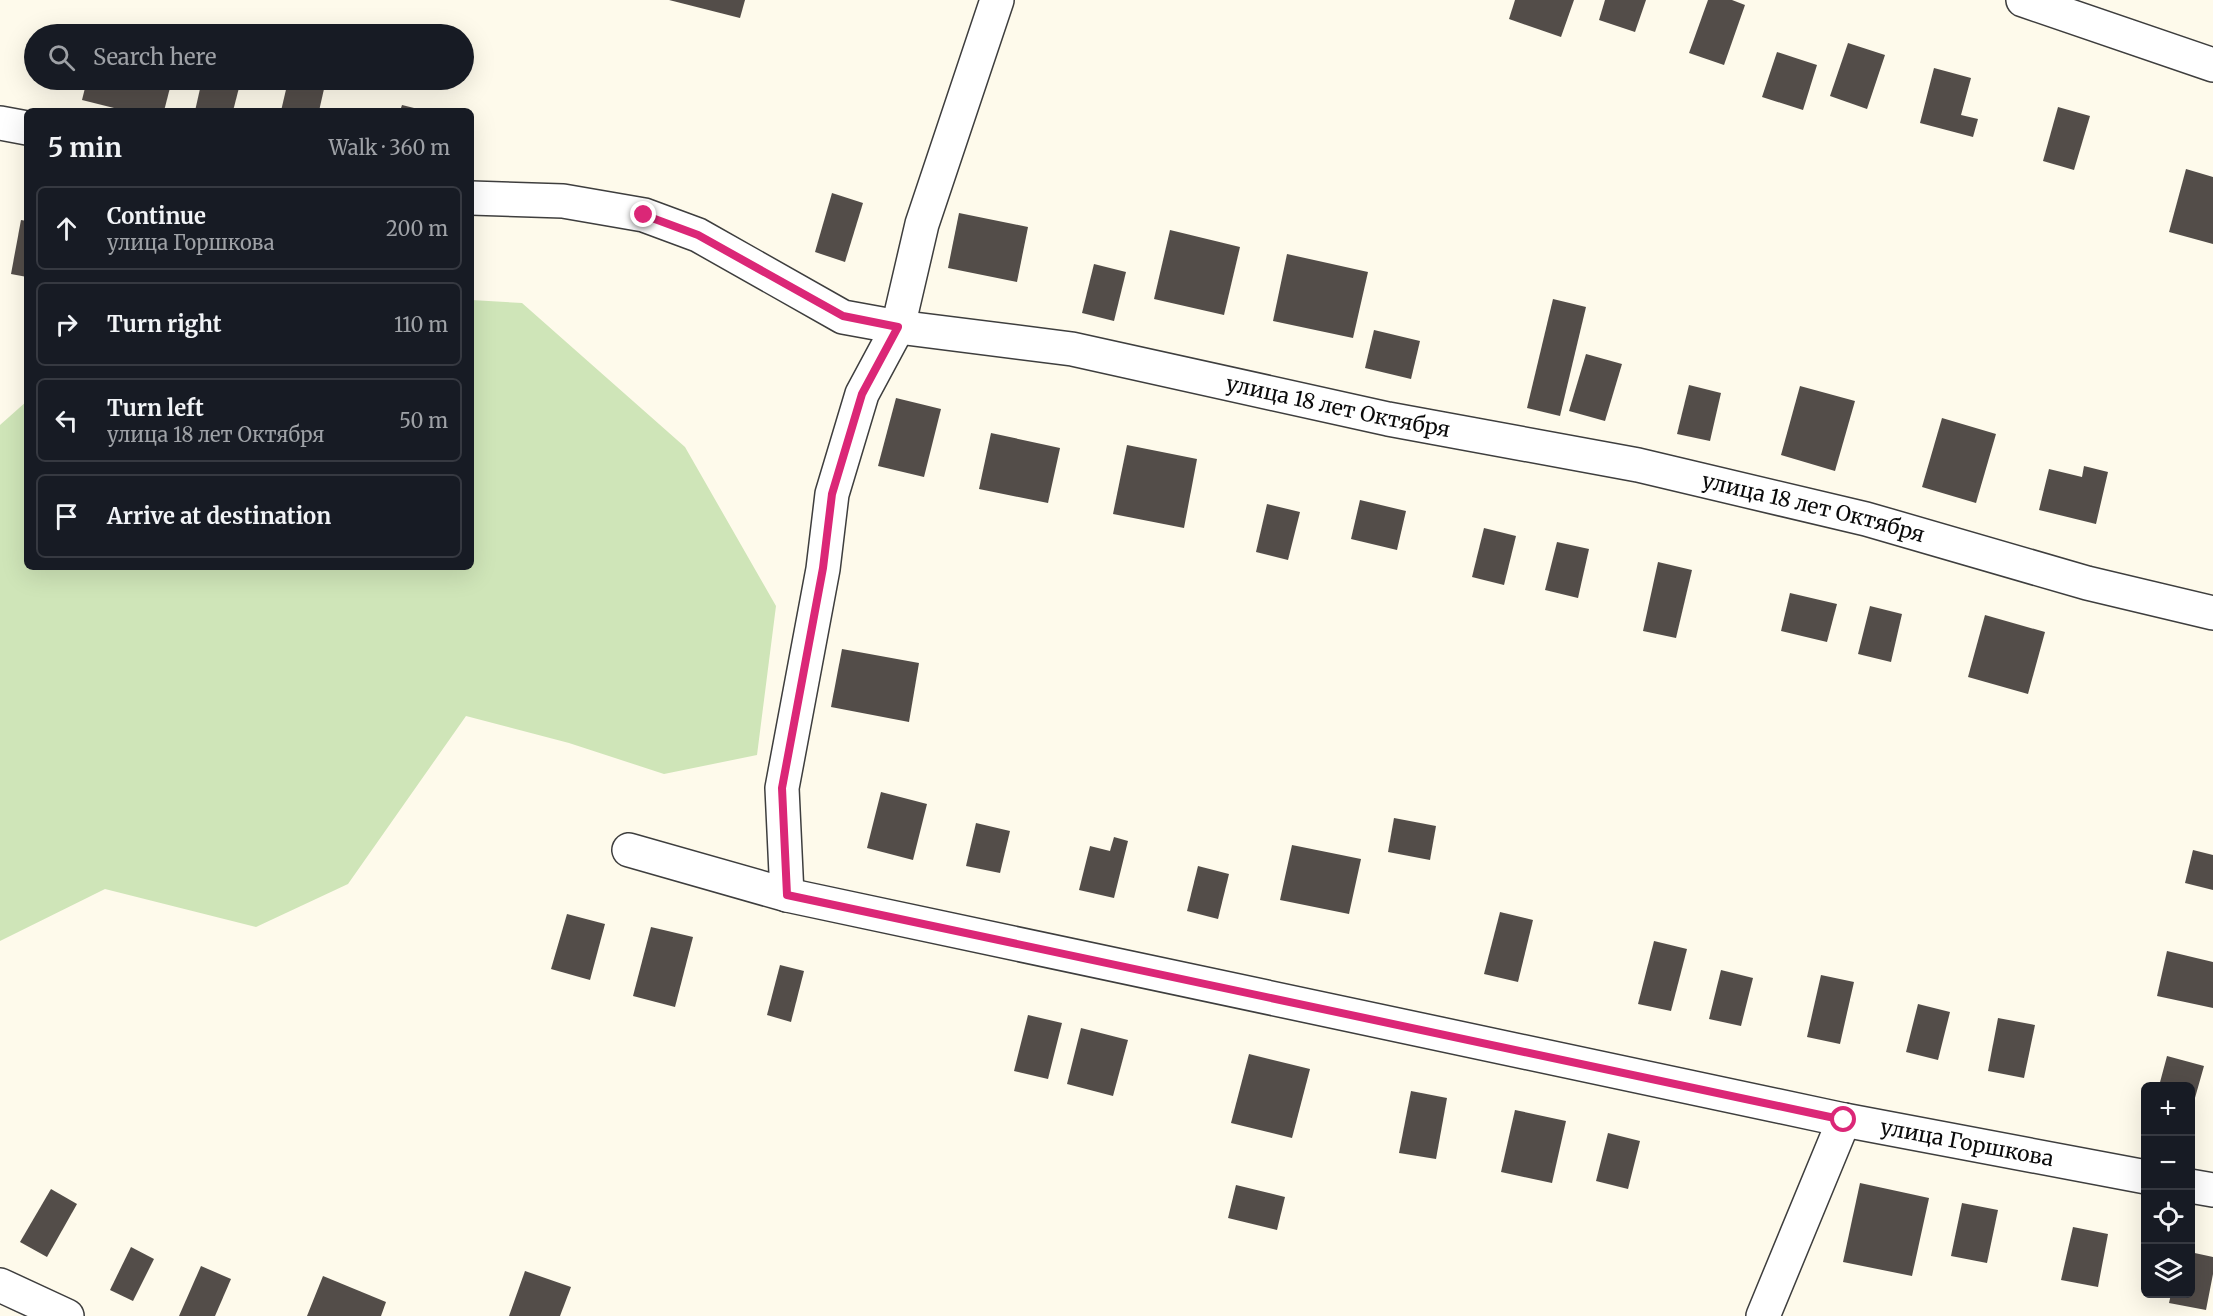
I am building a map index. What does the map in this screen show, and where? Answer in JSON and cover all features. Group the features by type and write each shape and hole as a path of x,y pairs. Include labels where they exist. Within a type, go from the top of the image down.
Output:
{"street":[{"path":"787,895 782,788 823,568 832,494 862,394 898,327 922,224 997,0"},
{"path":"2023,0 2213,65"},
{"path":"0,123 24,127"},
{"name":"улица 18 лет Октября","path":"474,198 563,201 644,215 698,235 843,316 898,327 1072,350 1388,419 1638,465 1866,519 2088,583 2213,613"},
{"name":"улица Горшкова","path":"629,850 787,895 1844,1120 2141,1176"},
{"path":"1763,1316 1844,1120"},
{"path":"2195,1187 2213,1190"},
{"path":"0,1285 67,1316"}],"green space":[{"path":"474,300 522,303 685,447 776,606 757,755 664,774 569,743 466,716 348,884 256,927 105,889 0,941 0,425 24,404 24,570 474,570"}],"building":[{"path":"669,0 745,0 740,18"},
{"path":"1515,0 1574,0 1561,37 1509,19"},
{"path":"1605,0 1646,0 1635,32 1599,20"},
{"path":"1708,0 1732,0 1745,5 1724,65 1689,53"},
{"path":"1848,43 1885,55 1867,109 1830,96"},
{"path":"1777,52 1817,65 1803,110 1762,97"},
{"path":"1934,68 1971,78 1961,115 1978,119 1973,137 1920,123"},
{"path":"84,90 169,90 165,108 114,108 82,100"},
{"path":"200,90 238,90 234,108 196,108"},
{"path":"286,90 324,90 320,108 282,108"},
{"path":"2058,107 2090,116 2074,170 2043,161"},
{"path":"2186,169 2213,177 2213,244 2169,232"},
{"path":"832,193 863,203 845,262 815,252"},
{"path":"959,213 1028,227 1017,282 948,268"},
{"path":"21,220 24,220 24,276 11,274"},
{"path":"1170,230 1240,247 1224,315 1154,299"},
{"path":"1287,254 1368,272 1353,338 1273,321"},
{"path":"1094,264 1126,272 1114,321 1082,313"},
{"path":"1553,299 1586,307 1560,416 1527,408"},
{"path":"1374,330 1420,341 1411,379 1365,368"},
{"path":"1586,354 1622,364 1605,421 1569,411"},
{"path":"1689,385 1721,393 1710,441 1677,434"},
{"path":"1800,386 1855,401 1835,471 1781,455"},
{"path":"896,398 941,409 924,477 878,466"},
{"path":"1942,418 1996,434 1976,503 1922,487"},
{"path":"991,433 1060,448 1048,503 979,489"},
{"path":"1127,445 1197,459 1184,528 1113,514"},
{"path":"2084,466 2108,472 2096,524 2039,510 2049,469 2082,477"},
{"path":"1360,500 1406,511 1397,550 1351,539"},
{"path":"1267,504 1300,512 1288,560 1256,552"},
{"path":"1484,528 1516,536 1504,585 1472,577"},
{"path":"1557,542 1589,549 1578,598 1545,590"},
{"path":"1658,562 1692,570 1676,638 1643,631"},
{"path":"1790,593 1837,604 1827,642 1781,631"},
{"path":"1870,606 1902,614 1891,662 1858,654"},
{"path":"1985,615 2045,632 2028,694 1968,677"},
{"path":"842,649 919,663 909,722 831,707"},
{"path":"881,792 927,804 913,860 867,848"},
{"path":"1394,818 1436,826 1430,860 1388,852"},
{"path":"976,823 1010,831 1000,873 966,866"},
{"path":"1114,837 1128,841 1114,898 1079,890 1090,846 1110,851"},
{"path":"1292,845 1361,859 1349,914 1280,900"},
{"path":"2193,850 2213,855 2213,890 2185,883"},
{"path":"1198,866 1229,874 1218,919 1187,911"},
{"path":"1500,912 1533,920 1518,982 1484,974"},
{"path":"567,914 605,924 590,980 551,969"},
{"path":"651,927 693,937 675,1007 633,996"},
{"path":"1654,941 1687,949 1671,1011 1638,1004"},
{"path":"2167,951 2213,962 2213,1008 2157,996"},
{"path":"780,965 804,971 791,1022 767,1015"},
{"path":"1721,970 1753,978 1741,1026 1709,1019"},
{"path":"1821,975 1854,982 1840,1044 1807,1037"},
{"path":"1918,1004 1950,1012 1938,1060 1906,1052"},
{"path":"1028,1015 1062,1023 1048,1079 1014,1071"},
{"path":"1998,1018 2035,1025 2024,1078 1988,1071"},
{"path":"1081,1028 1128,1040 1113,1096 1067,1084"},
{"path":"1249,1054 1310,1069 1292,1138 1231,1123"},
{"path":"2167,1056 2204,1066 2195,1098 2195,1082 2160,1082"},
{"path":"1411,1091 1447,1098 1436,1159 1399,1153"},
{"path":"1515,1110 1566,1121 1552,1183 1501,1172"},
{"path":"1608,1133 1640,1141 1628,1189 1596,1181"},
{"path":"1860,1183 1929,1198 1912,1276 1843,1262"},
{"path":"1236,1185 1285,1197 1277,1230 1228,1218"},
{"path":"51,1189 77,1204 47,1257 20,1242"},
{"path":"1962,1203 1998,1210 1987,1263 1951,1256"},
{"path":"2073,1227 2108,1234 2098,1287 2061,1280"},
{"path":"131,1247 154,1259 133,1301 110,1290"},
{"path":"2195,1253 2213,1257 2213,1274 2206,1310 2169,1303 2170,1298 2195,1298"},
{"path":"201,1266 231,1279 215,1316 179,1316"},
{"path":"525,1271 571,1287 560,1316 509,1316"},
{"path":"323,1276 386,1302 381,1316 307,1316"}],"route":[{"path":"644,215 698,235 772,279 843,316 898,327 862,394 832,494 823,568 782,788 787,895 1844,1120"}]}
